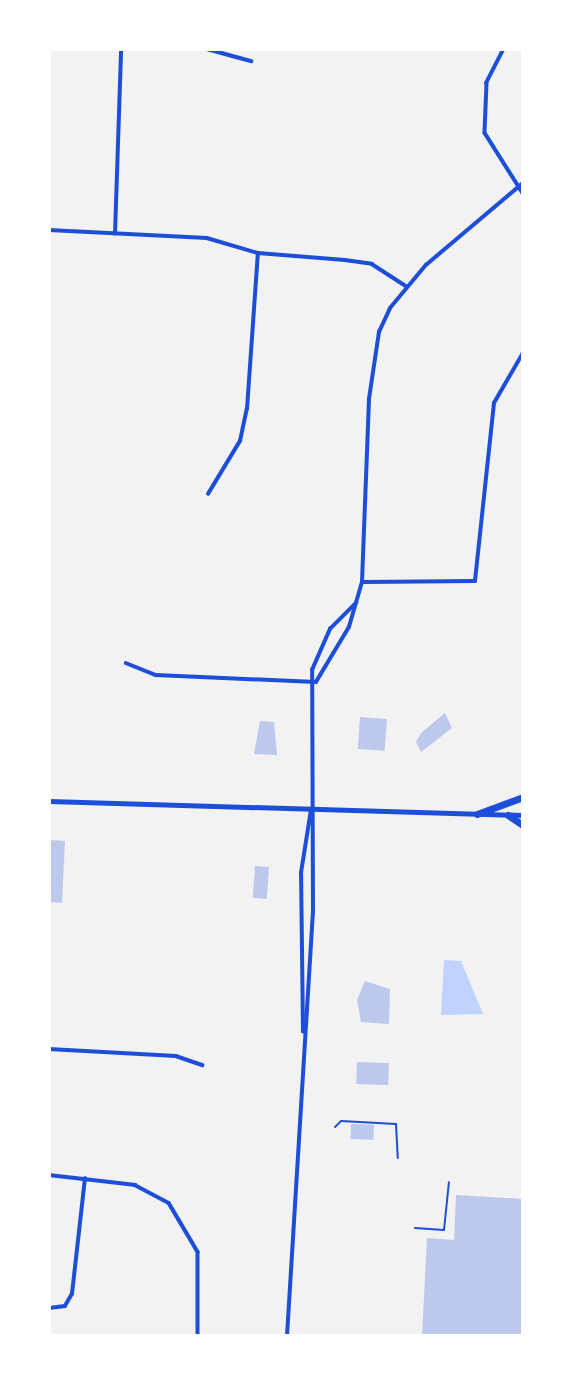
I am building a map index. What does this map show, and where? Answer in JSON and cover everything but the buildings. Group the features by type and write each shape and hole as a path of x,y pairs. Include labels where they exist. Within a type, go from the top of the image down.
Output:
{"highway":[{"path":"477,814 523,797"},
{"path":"508,815 523,825"}],"main road":[{"path":"49,801 523,815"}],"street":[{"path":"115,234 121,49"},
{"path":"207,49 251,61"},
{"path":"504,49 482,109 491,150 523,193"},
{"path":"316,682 356,603 362,582 373,359 390,308 406,286 523,183"},
{"path":"49,230 206,238 258,253 372,264 406,286"},
{"path":"208,495 240,441 247,409 258,253"},
{"path":"362,582 475,582 494,403 523,353"},
{"path":"287,1336 313,912 312,808 316,682 312,670 323,642 356,603"},
{"path":"126,663 156,675 316,682"},
{"path":"304,1037 301,873 312,808"},
{"path":"49,1049 176,1056 202,1065"},
{"path":"49,1175 153,1191 186,1224 198,1252 198,1336"},
{"path":"49,1308 65,1306 72,1294 85,1179"}],"lane":[{"path":"335,1127 341,1121 396,1124 398,1158"},
{"path":"415,1228 444,1230 449,1182"}],"water":[{"path":"444,960 461,961 483,1014 441,1015"}]}
